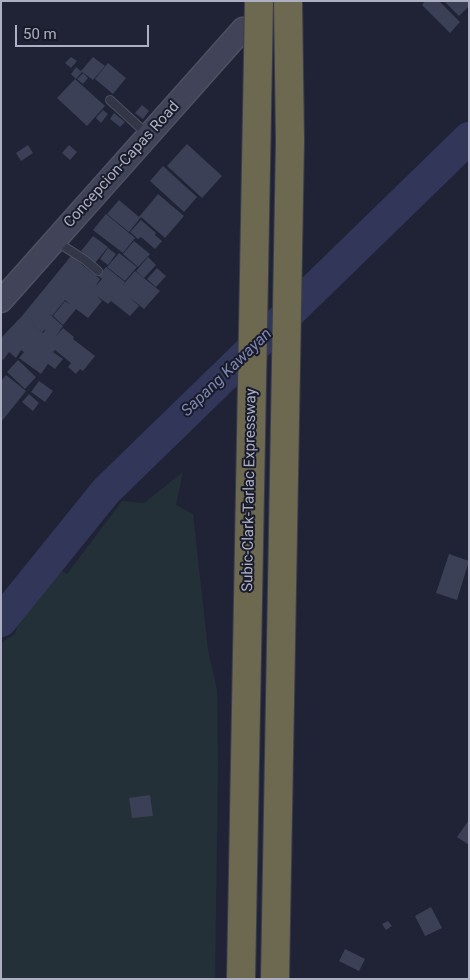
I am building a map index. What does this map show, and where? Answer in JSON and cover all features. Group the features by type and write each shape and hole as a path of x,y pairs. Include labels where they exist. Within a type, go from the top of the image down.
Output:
{"highway":[{"name":"Subic-Clark-Tarlac Expressway","path":"241,979 259,1"},
{"path":"275,979 290,142 288,1"}],"main road":[{"name":"Concepcion-Capas Road","path":"1,301 244,29"}],"lane":[{"path":"110,100 149,136"},
{"path":"55,240 98,271"}],"shaded area":[{"path":"183,472 176,505 193,514 208,650 217,690 218,765 215,979 1,979 1,643 15,634 19,622 56,567 67,574 122,501 144,503"}],"building":[{"path":"425,1 439,1 460,22 450,33 422,5"},
{"path":"444,1 469,1 469,6 459,16"},
{"path":"71,57 77,61 71,68 65,63"},
{"path":"93,57 105,66 93,80 81,71"},
{"path":"108,63 126,78 113,94 95,79"},
{"path":"76,67 82,72 76,79 71,74"},
{"path":"83,73 88,78 83,84 77,79"},
{"path":"75,79 105,106 87,126 57,98"},
{"path":"142,105 149,111 143,119 135,113"},
{"path":"103,110 108,114 101,123 96,118"},
{"path":"114,113 125,122 120,127 110,119"},
{"path":"187,144 222,176 202,198 167,166"},
{"path":"28,145 33,153 21,161 16,153"},
{"path":"69,145 77,152 70,160 62,153"},
{"path":"163,166 197,197 184,212 150,181"},
{"path":"158,194 184,216 165,238 141,217 129,232 107,214 119,200 139,217"},
{"path":"106,214 135,238 123,253 93,230"},
{"path":"141,220 162,241 155,249 141,237 138,239 130,232"},
{"path":"93,236 108,247 95,263 81,251"},
{"path":"134,241 150,254 138,267 123,254"},
{"path":"108,248 116,254 108,265 100,259"},
{"path":"119,253 137,267 125,281 107,267"},
{"path":"71,256 100,279 95,287 102,279 98,276 106,267 125,282 122,286 135,271 160,291 144,309 129,297 139,306 130,316 111,301 108,304 97,296 102,301 88,318 76,309 63,325 53,316 65,301 71,305 65,300 52,316 48,313 63,326 55,337 63,328 74,337 73,339 95,356 83,371 80,369 76,374 68,367 71,363 55,350 53,352 63,359 55,369 48,364 41,374 19,358 24,352 21,350 16,358 9,352 3,360 1,358 1,338 22,316"},
{"path":"148,257 156,265 144,278 136,271"},
{"path":"157,268 166,276 156,287 147,279"},
{"path":"18,360 36,377 25,389 7,372"},
{"path":"6,375 26,391 1,422 1,381"},
{"path":"39,381 53,391 45,402 31,392"},
{"path":"29,394 39,403 33,411 22,402"},
{"path":"449,554 469,561 457,600 436,593"},
{"path":"150,795 153,816 132,818 129,798"},
{"path":"469,820 469,845 457,837"},
{"path":"431,907 442,928 425,936 415,916"},
{"path":"388,921 392,926 386,930 382,924"},
{"path":"345,949 365,959 359,971 339,961"}],"waterway":[{"name":"Sapang Kawayan","path":"1,621 106,491 469,138"}]}
